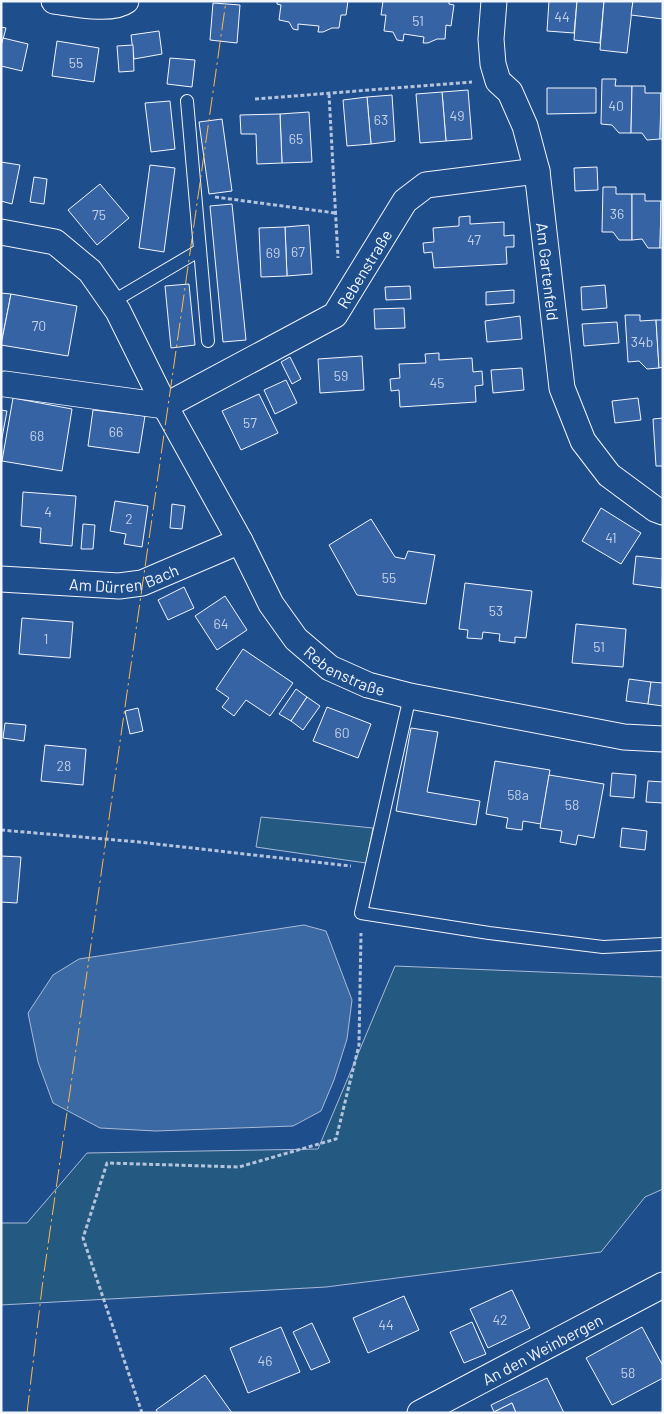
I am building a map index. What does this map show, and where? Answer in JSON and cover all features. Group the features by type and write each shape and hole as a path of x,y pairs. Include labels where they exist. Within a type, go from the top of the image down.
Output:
{"street":[{"path":"54,1 100,7 123,4 126,1"},
{"name":"Am Gartenfeld","path":"494,1 491,40 493,64 498,80 510,92 525,126 537,171 562,388 583,441 609,475 655,509 663,512"},
{"name":"Rebenstraße","path":"165,406 335,314 405,201 426,185 537,171"},
{"name":"Rebenstraße","path":"1,232 55,242 90,271 118,311 165,406 240,541 271,604 296,639 330,668 368,685 410,696 624,737 663,739"},
{"path":"5,384 165,406"},
{"name":"Am Dürren Bach","path":"1,579 119,586 142,584 240,541"},
{"name":"An den Weinbergen","path":"420,1413 663,1285"}],"lane":[{"path":"186,101 208,341"},
{"path":"112,302 200,250"},
{"path":"410,696 361,913 489,933 604,947 663,944"}],"path":[{"path":"255,99 498,80"},
{"path":"329,94 338,259"},
{"path":"195,195 336,213"},
{"path":"1,830 139,842 372,869"},
{"path":"142,1413 83,1238 107,1163 239,1167 336,1139 359,1044 361,913"}],"shaded area":[{"path":"261,817 373,828 366,863 256,847"},
{"path":"304,925 326,931 352,1000 347,1039 334,1080 321,1111 293,1126 156,1131 100,1128 53,1103 38,1062 28,1013 53,975 79,959"},
{"path":"395,966 663,977 663,1189 645,1197 601,1252 326,1287 1,1305 1,1223 27,1223 87,1153 318,1149"}],"building":[{"path":"277,1 348,1 346,15 341,15 339,28 318,32 319,26 298,24 298,30 293,29 289,22 279,20 281,5 277,4"},
{"path":"383,1 449,1 449,4 454,5 451,26 446,25 445,39 423,43 424,37 404,34 403,41 397,40 393,32 384,31 386,15 381,15"},
{"path":"549,1 577,1 574,33 547,31"},
{"path":"577,1 604,1 600,43 574,40"},
{"path":"604,1 633,1 627,53 600,50"},
{"path":"633,1 663,1 663,19 631,15"},
{"path":"213,3 240,5 237,43 210,40"},
{"path":"1,27 6,28 1,47"},
{"path":"159,31 162,54 134,59 131,35"},
{"path":"3,38 28,44 22,71 1,66"},
{"path":"57,41 99,48 94,82 52,76"},
{"path":"133,45 134,71 119,72 117,46"},
{"path":"170,58 195,60 192,87 167,84"},
{"path":"602,79 616,79 615,86 632,86 631,133 619,133 612,125 601,124"},
{"path":"632,86 645,86 645,93 661,93 660,139 647,140 642,133 631,133"},
{"path":"547,88 596,88 596,113 547,114"},
{"path":"468,90 472,139 446,141 442,92"},
{"path":"442,92 446,141 420,143 416,94"},
{"path":"661,93 663,93 663,139 660,139"},
{"path":"392,95 395,141 371,144 367,97"},
{"path":"367,97 371,144 347,146 343,100"},
{"path":"170,101 175,149 151,152 145,103"},
{"path":"309,112 312,162 282,163 280,114"},
{"path":"280,114 282,163 257,164 256,134 241,134 240,115"},
{"path":"222,119 232,191 209,194 199,122"},
{"path":"1,162 20,165 12,204 1,201"},
{"path":"150,165 175,168 164,252 139,248"},
{"path":"597,167 598,190 575,191 574,168"},
{"path":"34,177 47,179 44,204 30,202"},
{"path":"100,184 129,218 97,245 68,210"},
{"path":"603,187 616,187 616,194 632,194 632,240 619,240 613,232 602,232"},
{"path":"632,194 645,194 645,201 661,201 660,248 648,248 642,239 632,240"},
{"path":"661,201 663,201 663,248 660,248"},
{"path":"232,204 246,340 223,342 210,206"},
{"path":"470,216 470,224 504,222 504,236 514,235 514,247 506,247 507,264 434,268 432,252 424,253 423,243 434,242 433,228 459,226 459,217"},
{"path":"309,225 312,274 287,276 285,227"},
{"path":"285,227 287,276 261,277 259,228"},
{"path":"189,284 195,345 171,348 165,286"},
{"path":"605,285 607,308 582,310 581,287"},
{"path":"410,286 411,299 386,300 385,287"},
{"path":"514,290 514,303 486,305 486,292"},
{"path":"1,293 11,294 1,345"},
{"path":"11,294 77,306 68,356 1,345"},
{"path":"404,308 405,328 375,329 374,309"},
{"path":"625,315 640,315 640,321 656,320 659,368 647,369 639,361 628,362"},
{"path":"520,316 522,339 487,342 485,321"},
{"path":"656,320 663,320 663,367 659,368"},
{"path":"617,322 619,343 584,346 582,324"},
{"path":"439,353 439,360 472,358 473,372 482,371 483,385 475,386 476,402 400,407 399,390 391,391 390,379 400,378 399,364 426,363 425,354"},
{"path":"362,356 364,390 320,393 318,359"},
{"path":"290,357 301,379 292,384 281,362"},
{"path":"522,368 524,390 493,393 491,370"},
{"path":"286,380 297,403 275,414 264,390"},
{"path":"259,394 278,433 241,450 222,411"},
{"path":"13,398 72,409 62,471 2,461"},
{"path":"638,398 641,420 615,423 612,401"},
{"path":"1,410 7,411 1,443"},
{"path":"93,410 145,416 139,453 88,446"},
{"path":"663,418 663,466 656,466 653,419"},
{"path":"23,492 76,496 72,546 40,543 41,528 21,526"},
{"path":"115,501 148,506 142,547 124,544 126,534 110,531"},
{"path":"172,504 185,506 182,529 170,528"},
{"path":"601,508 641,533 621,564 582,541"},
{"path":"371,519 395,557 405,559 408,551 435,555 426,604 357,595 329,545"},
{"path":"83,524 95,525 93,549 81,549"},
{"path":"636,556 663,559 662,588 633,584"},
{"path":"465,583 532,591 526,638 515,637 515,643 499,641 500,634 483,632 482,639 467,638 468,630 459,629"},
{"path":"184,587 194,608 168,620 158,600"},
{"path":"225,596 247,630 217,650 195,616"},
{"path":"22,618 73,622 70,658 19,654"},
{"path":"576,624 626,629 623,667 572,663"},
{"path":"243,649 293,683 270,716 246,700 234,716 222,707 229,698 216,689"},
{"path":"629,679 651,682 648,704 626,701"},
{"path":"651,682 663,683 663,706 648,704"},
{"path":"296,689 307,697 291,721 279,714"},
{"path":"307,697 320,706 303,730 291,721"},
{"path":"327,707 371,724 358,758 313,741"},
{"path":"138,708 143,731 130,734 125,711"},
{"path":"5,723 26,725 24,741 3,738"},
{"path":"411,728 438,732 427,792 480,801 476,825 396,811"},
{"path":"45,745 86,749 83,785 41,781"},
{"path":"495,761 550,770 541,824 523,821 522,830 506,828 508,818 486,814"},
{"path":"612,773 636,775 634,798 610,796"},
{"path":"549,775 604,784 594,838 578,835 576,845 560,842 562,831 540,828"},
{"path":"648,781 663,782 663,803 646,802"},
{"path":"622,828 647,831 645,850 620,847"},
{"path":"1,856 21,857 17,903 1,902"},
{"path":"512,1290 530,1328 488,1348 470,1309"},
{"path":"404,1296 419,1330 368,1353 353,1318"},
{"path":"472,1322 486,1354 464,1363 450,1332"},
{"path":"312,1323 330,1362 311,1370 293,1332"},
{"path":"281,1327 300,1372 248,1393 230,1348"},
{"path":"642,1327 663,1366 663,1378 612,1405 586,1358"},
{"path":"205,1375 232,1413 158,1413 156,1410"},
{"path":"547,1378 564,1413 516,1413 512,1403 494,1412 491,1405"},
{"path":"512,1403 516,1413 493,1413 494,1412"}],"power":[{"path":"27,1413 43,1280 226,1"}]}
